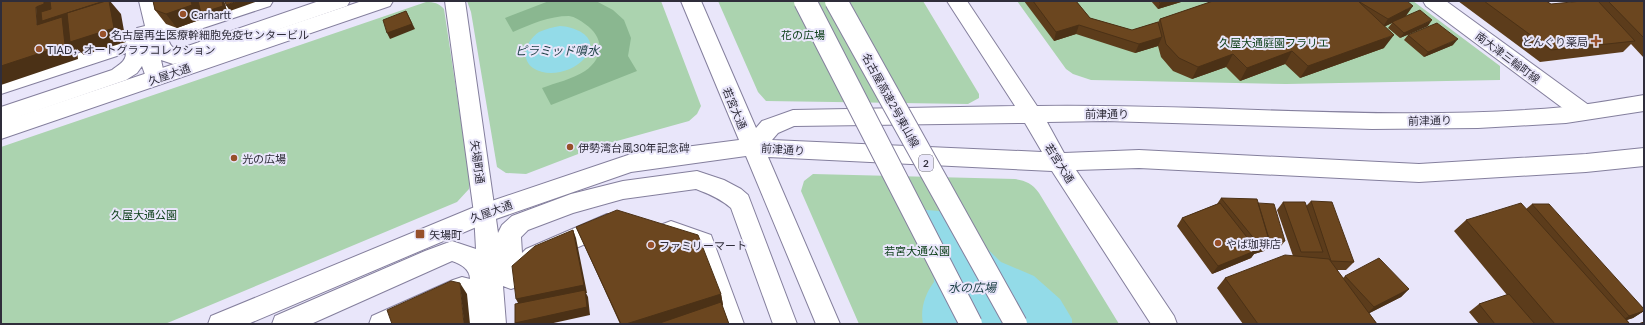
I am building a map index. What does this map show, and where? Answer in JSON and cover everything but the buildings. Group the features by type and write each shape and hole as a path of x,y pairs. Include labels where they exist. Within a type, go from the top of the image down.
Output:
{"main road":[{"path":"136,1 155,78"},
{"path":"149,1 160,47 166,54 173,56 180,56 340,1"},
{"path":"158,1 165,26 175,30 263,1"},
{"name":"久屋大通","path":"1,130 383,1"},
{"name":"矢場町通","path":"455,1 485,213 494,324"},
{"name":"若宮大通","path":"691,1 828,324"},
{"path":"805,1 970,324"},
{"name":"名古屋高速2号東山線","path":"836,1 1016,324"},
{"name":"若宮大通","path":"957,1 1032,115 1058,162 1165,324"},
{"name":"南大津三輪町線","path":"1433,1 1583,112"},
{"path":"1,86 127,45 133,38 137,54 136,59 130,67 118,76 1,115"},
{"name":"前津通り","path":"752,147 770,127 793,118 1125,113 1272,119 1380,121 1485,120 1566,115 1644,103"},
{"name":"久屋大通","path":"220,324 485,213 631,163 752,147"},
{"name":"前津通り","path":"752,147 805,151 1058,162 1139,159 1419,173 1643,158"},
{"path":"626,216 534,256 511,278 509,237 510,232 520,223 571,204 616,192 697,180 716,186 740,202 785,324"},
{"path":"654,225 703,242 732,324"},
{"path":"284,324 452,251 466,255 474,261 482,271 485,324"},
{"path":"381,324 462,288 473,291 475,324"}],"green space":[{"path":"467,1 661,1 701,106 697,114 689,121 599,146 526,174 506,173 497,167 471,12"},
{"path":"549,1 596,1 613,10 624,20 631,38 628,56 637,71 551,105 542,88 570,79 585,71 596,60 600,47 596,35 591,29 579,20 569,16 562,16 533,23 513,32 505,18"},
{"name":"花の広場","path":"718,1 923,1 979,94 979,98 968,104 766,101 758,92"},
{"name":"久屋大通庭園フラリエ","path":"1017,1 1413,1 1500,66 1500,80 1286,84 1091,80 1073,74 1066,69"},
{"name":"久屋大通公園","path":"426,2 436,3 444,9 470,181 469,189 457,202 165,324 1,324 1,147"},
{"name":"若宮大通公園","path":"813,174 1015,179 1028,183 1039,193 1119,324 859,324 801,191 804,181"}],"water":[{"name":"ピラミッド噴水","path":"560,26 574,29 586,35 589,40 589,52 579,64 560,72 546,73 533,68 526,59 526,49 528,44 539,32"},
{"name":"水の広場","path":"902,208 963,213 976,238 1001,262 1034,276 1060,299 1072,319 1072,324 923,324 922,313 924,302 934,282 932,256"}],"place":[{"name":"Carhartt","path":"183,14"},
{"name":"名古屋再生医療幹細胞免疫センタービル","path":"103,34"},
{"name":"どんぐり薬局","path":"1596,41"},
{"name":"TIAD，オートグラフコレクション","path":"39,49"},
{"name":"伊勢湾台風30年記念碑","path":"570,147"},
{"name":"光の広場","path":"234,158"},
{"name":"矢場町","path":"420,234"},
{"name":"やば珈琲店","path":"1218,243"},
{"name":"ファミリーマート","path":"651,245"}]}
